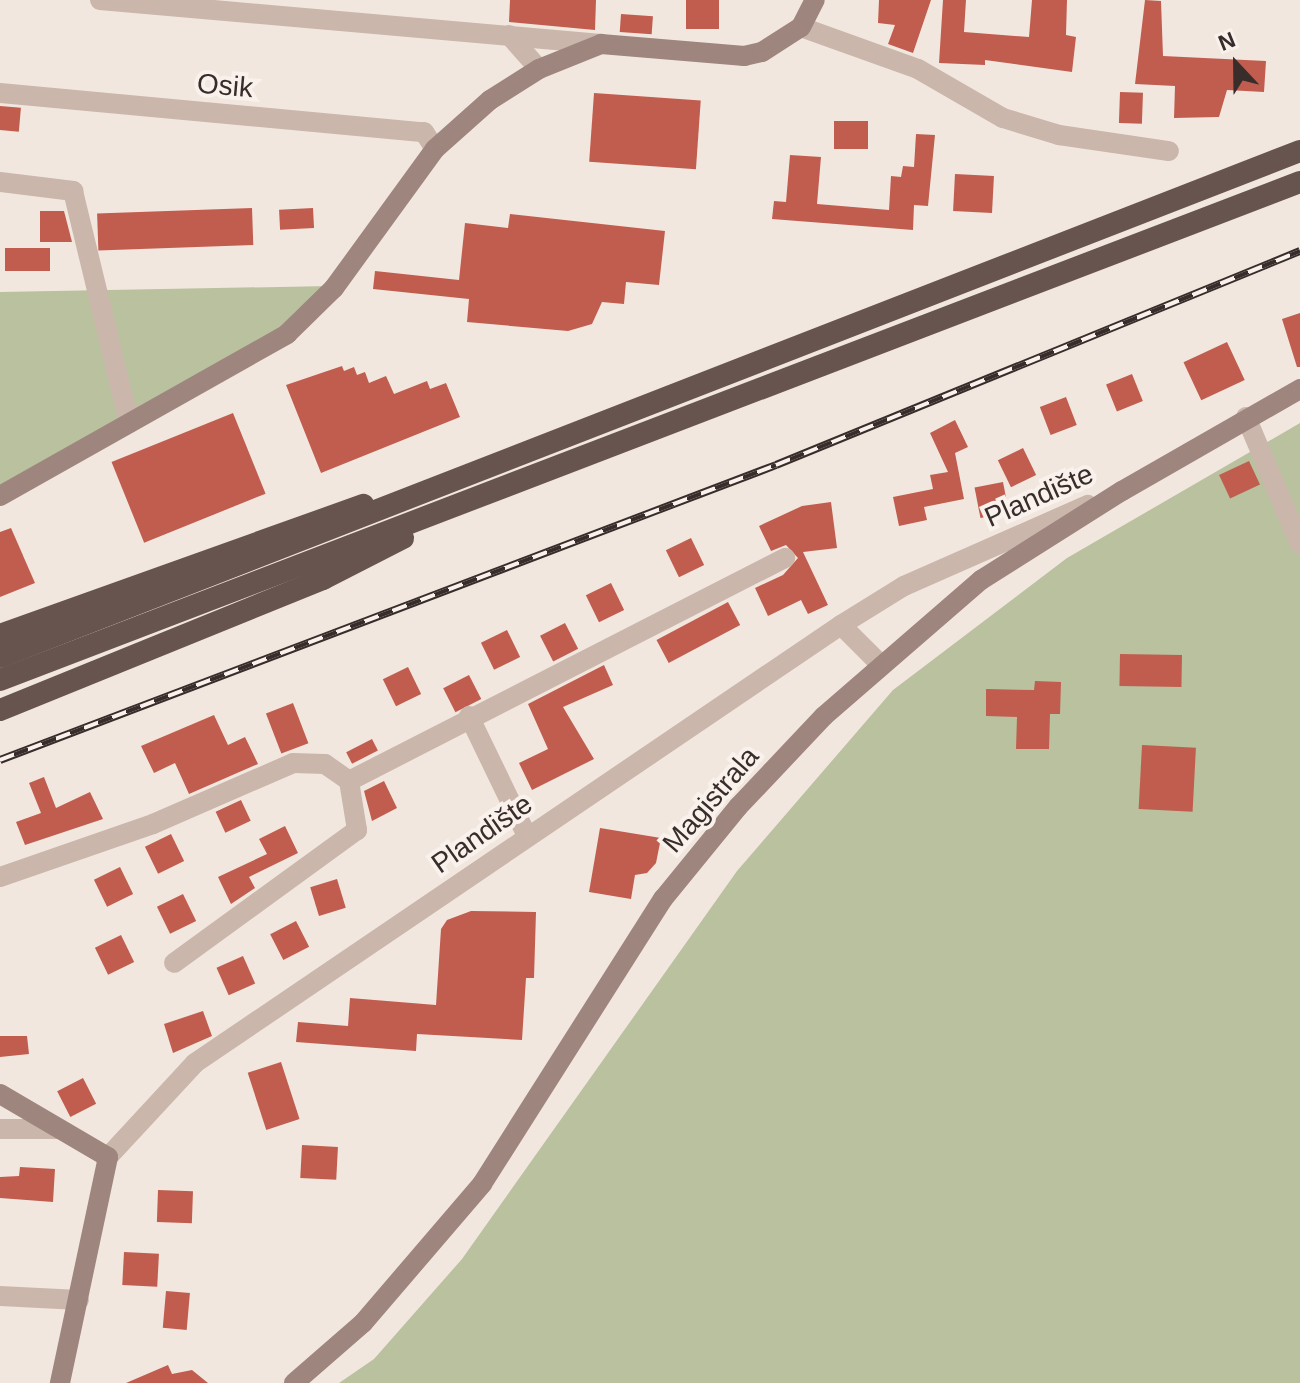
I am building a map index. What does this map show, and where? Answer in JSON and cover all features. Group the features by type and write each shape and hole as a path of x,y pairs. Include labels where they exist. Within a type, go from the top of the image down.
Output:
{"highway":[{"path":"0,680 1300,151"},
{"path":"0,657 1216,217 1300,182"},
{"path":"0,635 321,517 451,496"},
{"path":"0,710 341,572 451,496"}],"main road":[{"path":"0,496 287,334 334,288 435,149 490,100 539,69 601,44 744,56 778,44 801,27 815,0"},
{"name":"Magistrala","path":"294,1383 363,1323 482,1184 663,899 738,807 880,664 981,580 1122,491 1246,417 1300,389"},
{"path":"0,1094 108,1157 60,1383"}],"street":[{"path":"100,0 601,44"},
{"path":"801,27 918,69 1003,118 1059,135 1169,151"},
{"path":"509,35 539,69"},
{"name":"Osik","path":"0,93 424,132 435,149"},
{"path":"0,182 73,191 129,423"},
{"path":"1246,417 1300,544"},
{"name":"Plandište","path":"108,1157 195,1063 841,625 904,586 1122,491"},
{"path":"349,781 469,716 785,558"},
{"path":"841,625 880,664"},
{"path":"469,716 527,836"},
{"path":"0,877 139,829 293,763 325,764 349,781 357,830 174,963"},
{"path":"0,1129 59,1129"},
{"path":"0,1296 79,1300"}],"green space":[{"path":"331,286 311,311 0,496 0,292"},
{"path":"1300,423 1300,1383 339,1383 374,1359 462,1259 737,871 893,690 1067,558"}],"building":[{"path":"510,0 596,0 595,30 509,22"},
{"path":"686,0 719,0 719,29 686,29"},
{"path":"879,0 931,0 913,53 888,44 895,25 878,23"},
{"path":"943,0 966,0 964,32 1029,37 1032,0 1067,0 1066,35 1076,37 1072,72 985,60 985,65 939,63"},
{"path":"1145,0 1161,1 1163,56 1266,61 1264,92 1227,90 1219,117 1174,118 1175,86 1135,84"},
{"path":"621,14 653,16 652,34 620,32"},
{"path":"1120,92 1143,93 1142,124 1119,123"},
{"path":"594,93 701,100 696,169 589,162"},
{"path":"0,106 21,108 19,132 0,130"},
{"path":"834,121 868,121 868,149 834,149"},
{"path":"916,134 935,135 928,206 914,205 913,230 772,219 774,201 786,202 790,155 821,157 817,204 889,210 891,176 901,177 903,166 914,167"},
{"path":"955,174 994,176 992,213 953,211"},
{"path":"252,208 253,245 98,250 97,213"},
{"path":"313,208 314,228 280,230 279,210"},
{"path":"40,211 64,211 72,242 40,242"},
{"path":"510,214 665,231 659,285 626,282 624,304 602,302 592,324 568,331 467,322 469,299 373,289 375,271 459,280 465,223 508,228"},
{"path":"5,248 50,248 50,271 5,271"},
{"path":"1300,313 1300,367 1297,367 1282,319"},
{"path":"1227,342 1245,380 1201,400 1183,362"},
{"path":"342,366 344,371 354,367 357,375 365,372 369,383 386,376 394,394 427,381 430,389 446,383 460,417 321,473 286,385"},
{"path":"1132,374 1143,401 1117,411 1106,384"},
{"path":"1066,397 1077,425 1051,435 1040,407"},
{"path":"233,413 266,494 144,543 112,462"},
{"path":"955,420 968,447 955,453 964,499 924,507 927,520 899,526 893,497 933,489 930,475 948,472 930,433"},
{"path":"1023,448 1036,475 1011,487 998,460"},
{"path":"1249,461 1260,485 1230,499 1219,475"},
{"path":"1003,482 1009,512 980,518 975,488"},
{"path":"831,502 837,548 803,552 828,605 808,614 801,600 768,616 755,588 783,575 798,558 786,545 771,551 759,526 802,506"},
{"path":"11,528 35,583 0,597 0,532"},
{"path":"691,538 704,565 679,577 666,550"},
{"path":"611,583 624,610 599,622 586,595"},
{"path":"728,602 740,625 669,663 656,640"},
{"path":"565,623 578,649 553,662 540,636"},
{"path":"507,630 520,657 494,670 481,643"},
{"path":"1120,654 1182,655 1181,687 1119,686"},
{"path":"604,665 613,685 563,707 594,759 532,790 519,763 548,749 528,704"},
{"path":"408,667 421,694 396,706 383,679"},
{"path":"469,675 481,699 455,712 443,688"},
{"path":"1035,681 1061,682 1060,714 1050,714 1049,749 1016,749 1017,717 986,716 986,689 1034,690"},
{"path":"293,703 308,743 281,754 266,713"},
{"path":"214,715 228,745 245,737 258,764 189,794 175,763 154,773 141,746"},
{"path":"372,739 378,751 352,764 346,752"},
{"path":"1142,745 1196,748 1193,812 1139,809"},
{"path":"44,777 56,808 90,792 103,819 25,845 16,822 41,813 29,783"},
{"path":"384,781 397,808 372,821 364,791"},
{"path":"241,800 251,821 225,833 216,812"},
{"path":"285,826 298,853 249,877 255,888 231,904 218,877 267,854 259,839"},
{"path":"600,828 661,838 656,863 647,873 635,875 631,899 589,892"},
{"path":"171,834 184,861 158,874 145,847"},
{"path":"120,867 133,894 107,907 94,880"},
{"path":"337,879 346,908 319,916 310,887"},
{"path":"183,894 196,921 170,934 157,907"},
{"path":"471,911 536,912 534,978 526,978 522,1040 417,1034 416,1051 296,1042 298,1022 348,1026 350,998 436,1005 441,929 447,920"},
{"path":"296,921 309,947 283,960 270,934"},
{"path":"121,935 134,962 108,975 95,948"},
{"path":"243,956 255,983 229,995 217,968"},
{"path":"203,1011 212,1036 173,1053 164,1024"},
{"path":"0,1036 27,1036 29,1054 0,1057"},
{"path":"281,1062 300,1119 266,1130 248,1073"},
{"path":"83,1078 96,1104 70,1117 57,1091"},
{"path":"302,1145 338,1147 336,1180 300,1178"},
{"path":"20,1167 55,1169 53,1202 0,1198 0,1177 19,1176"},
{"path":"158,1190 193,1191 192,1223 157,1222"},
{"path":"124,1252 159,1254 157,1287 122,1285"},
{"path":"166,1291 190,1293 187,1330 163,1328"},
{"path":"168,1365 172,1374 192,1370 208,1383 126,1383"}],"railway":[{"path":"0,760 776,465 1300,251"}]}
